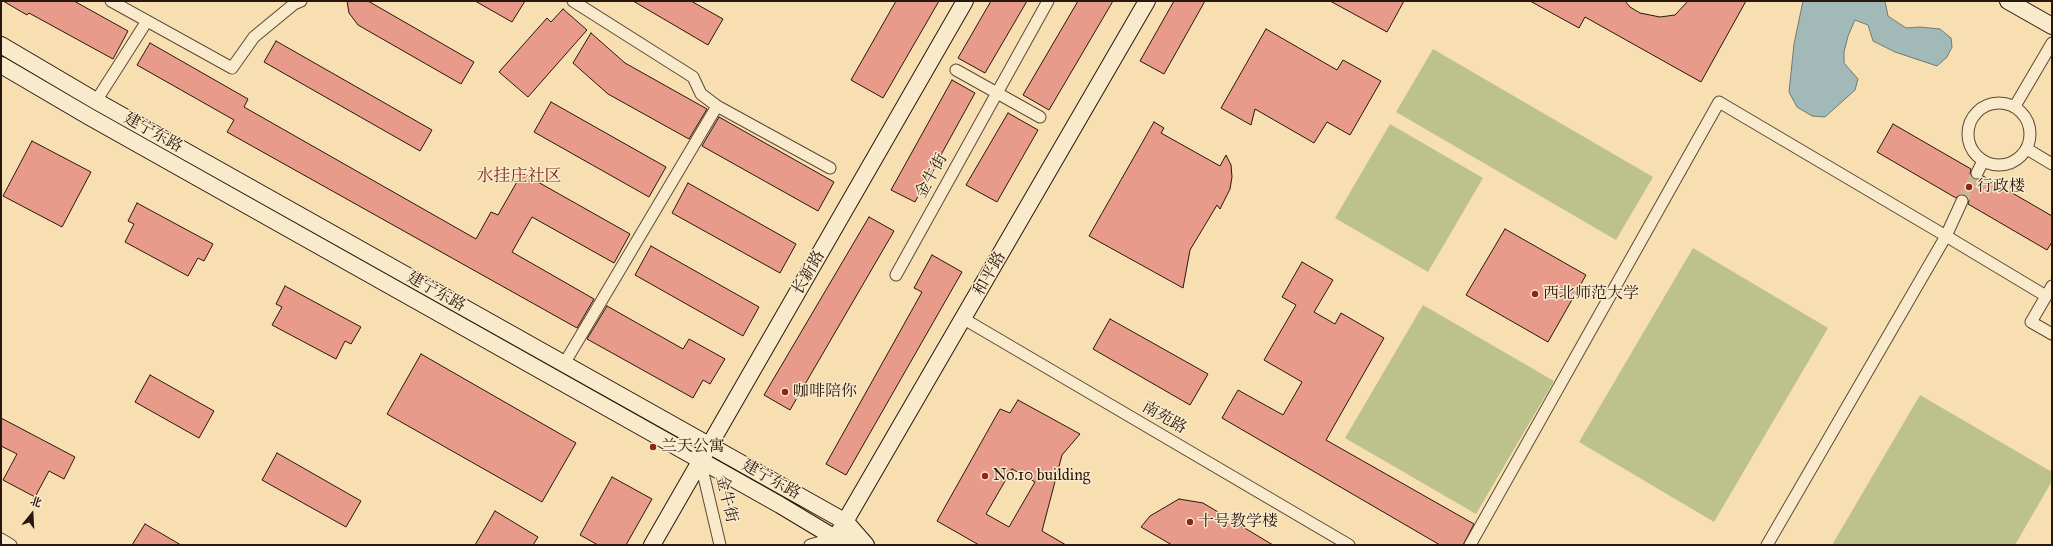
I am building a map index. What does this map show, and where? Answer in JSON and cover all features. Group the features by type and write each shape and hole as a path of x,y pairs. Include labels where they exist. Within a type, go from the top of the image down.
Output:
{"main road":[{"name":"长新路","path":"652,545 965,1"},
{"name":"和平路","path":"833,542 964,320 1147,1"},
{"path":"2008,1 2052,26"},
{"name":"建宁东路","path":"1,45 96,101 846,522 866,545"},
{"name":"建宁东路","path":"1,66 700,460 833,542 853,545"}],"street":[{"path":"111,1 232,68 254,37 294,4 301,1"},
{"path":"573,1 693,77 701,94 716,106 830,168"},
{"name":"金牛街","path":"896,275 1048,1"},
{"path":"96,101 147,21"},
{"path":"2015,106 2052,43"},
{"path":"956,70 1040,117"},
{"path":"1470,545 1719,102 2046,296"},
{"path":"2003,102 2015,106 2025,114 2030,125 2031,138 2027,149 2019,159 2007,164 1995,165 1983,161 1974,153 1968,142 1968,129 1972,118 1980,108 1991,103 2003,102"},
{"path":"564,364 716,106"},
{"path":"2027,149 2052,164"},
{"path":"1977,173 1983,161"},
{"path":"1767,545 1946,236 1962,201"},
{"path":"2052,286 2031,322 2052,334"},
{"name":"南苑路","path":"964,320 1349,545"},
{"name":"金牛街","path":"700,460 720,545"},
{"path":"1,539 11,545"},
{"path":"810,545 833,542"}],"green space":[{"path":"1433,49 1653,177 1616,240 1396,112"},
{"path":"1390,124 1483,178 1428,272 1335,218"},
{"path":"1693,248 1828,328 1714,522 1579,442"},
{"path":"1423,305 1554,381 1476,514 1345,438"},
{"path":"1920,395 2052,472 2052,481 2015,545 1832,545"}],"water":[{"path":"1803,1 1885,1 1888,16 1906,28 1920,27 1940,29 1951,38 1952,47 1947,57 1937,66 1895,52 1873,41 1868,25 1855,20 1848,36 1844,52 1844,63 1858,79 1855,90 1825,117 1812,116 1797,107 1789,92 1794,44"}],"building":[{"path":"3,1 74,1 128,31 113,59 29,13 27,15"},
{"path":"347,1 368,1 474,62 461,84 358,25 349,13"},
{"path":"475,1 525,1 512,22"},
{"path":"633,1 691,1 723,19 708,45"},
{"path":"896,1 939,1 883,98 851,80"},
{"path":"991,1 1027,1 985,73 958,58"},
{"path":"1078,1 1113,1 1049,110 1023,95"},
{"path":"1174,1 1205,1 1164,74 1140,61"},
{"path":"1330,1 1404,1 1387,32"},
{"path":"1530,1 1625,1 1630,7 1640,13 1660,17 1675,15 1688,1 1746,1 1701,82 1585,17 1579,28"},
{"path":"563,9 587,30 528,97 499,72 547,18 551,22"},
{"path":"1266,29 1337,70 1343,60 1381,81 1350,135 1327,122 1314,143 1255,109 1251,125 1221,108"},
{"path":"591,33 625,63 707,109 689,139 608,94 573,63"},
{"path":"276,41 432,130 420,151 264,62"},
{"path":"150,43 248,99 244,107 476,239 491,212 498,215 522,173 630,234 614,263 532,217 512,252 594,299 577,328 227,132 234,120 137,65"},
{"path":"952,80 975,93 915,202 891,190"},
{"path":"551,102 666,167 649,197 534,132"},
{"path":"1008,113 1038,130 997,202 966,185"},
{"path":"719,117 834,182 818,211 702,146"},
{"path":"1154,122 1164,128 1161,133 1220,166 1226,155 1231,165 1232,177 1230,189 1220,209 1217,205 1190,250 1183,288 1089,236"},
{"name":"行政楼","path":"1893,124 1971,169 1970,174 1974,179 1978,180 1983,176 2052,216 2052,242 2047,250 1968,204 1969,200 1965,195 1961,194 1956,198 1877,152"},
{"path":"32,141 91,172 62,227 3,196"},
{"path":"688,183 796,244 780,273 672,213"},
{"path":"137,203 213,244 204,261 198,258 188,276 125,242 134,224 128,221"},
{"path":"869,217 894,231 790,410 764,395"},
{"path":"1505,229 1586,275 1548,342 1466,295"},
{"path":"651,246 759,307 743,336 635,275"},
{"path":"932,255 962,272 846,475 826,464 922,292 914,288"},
{"path":"1302,262 1333,280 1314,312 1335,324 1341,313 1384,338 1326,440 1474,524 1463,545 1440,545 1222,418 1238,390 1283,415 1302,382 1264,360 1296,305 1282,297"},
{"path":"285,286 361,327 351,344 345,341 336,359 272,325 282,307 276,304"},
{"path":"607,306 683,349 689,339 725,359 710,384 703,380 693,398 587,339"},
{"path":"1110,319 1208,374 1190,405 1093,349"},
{"path":"421,354 576,443 542,502 387,414"},
{"path":"150,375 214,411 199,438 135,402"},
{"name":"No.10 building","path":"1018,400 1080,434 1062,455 1042,531 1066,545 979,545 937,521 1000,409 1010,413","holes":["1012,469 1035,482 1009,527 986,514"]},
{"path":"1,418 75,457 64,479 49,471 35,497 3,480 17,454 1,446"},
{"path":"277,453 361,501 346,527 262,480"},
{"path":"612,477 652,499 626,545 598,545 580,535"},
{"name":"十号教学楼","path":"1179,499 1203,503 1273,545 1172,545 1141,527 1150,516"},
{"path":"495,511 538,537 533,545 475,545"},
{"path":"145,524 181,545 132,545"}],"tunnel":[{"path":"1962,201 1977,173"}],"place":[{"name":"行政楼","path":"1969,187"},
{"name":"西北师范大学","path":"1535,294"},
{"name":"咖啡陪你","path":"785,392"},
{"name":"兰天公寓","path":"653,447"},
{"name":"No.10 building","path":"985,476"},
{"name":"十号教学楼","path":"1190,522"}],"district":[{"name":"水挂庄社区","path":"519,177"}]}
